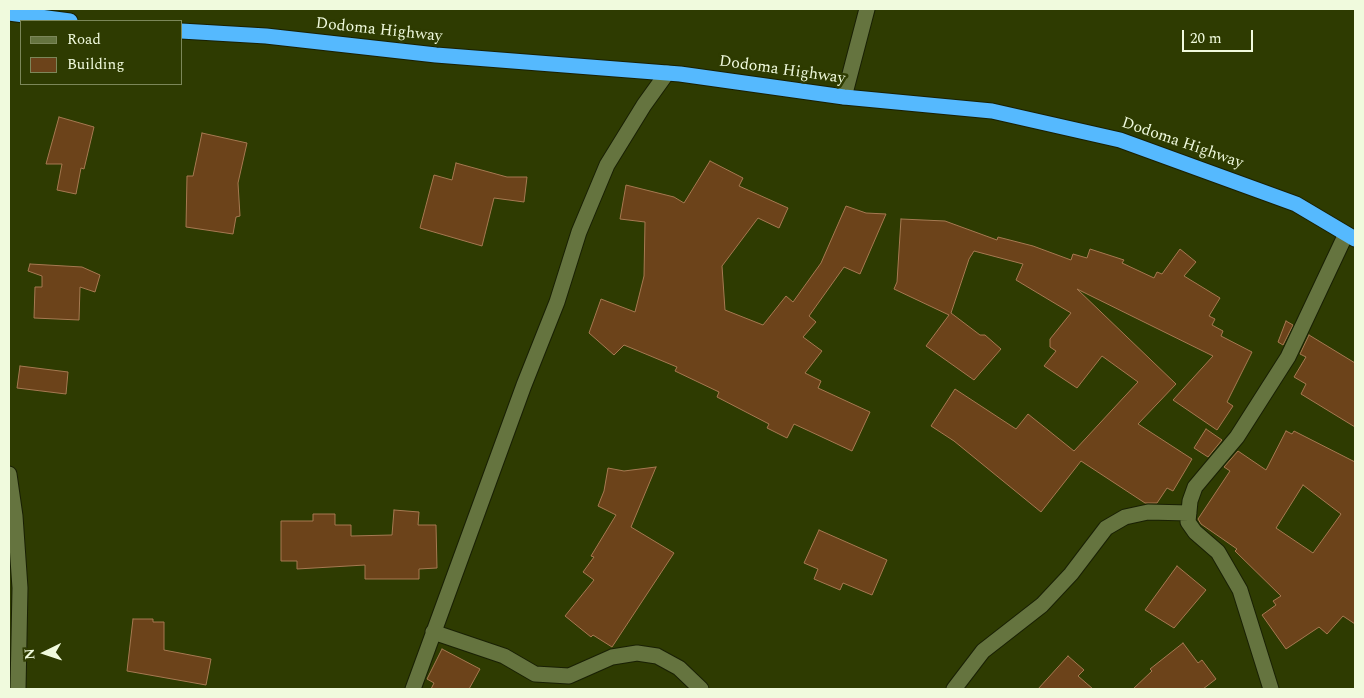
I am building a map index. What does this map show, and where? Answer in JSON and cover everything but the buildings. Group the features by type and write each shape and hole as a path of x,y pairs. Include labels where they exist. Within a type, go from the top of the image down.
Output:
{"highway":[{"path":"9,12 63,20"},
{"name":"Dodoma Highway","path":"182,31 266,36 436,55 667,73 844,97 992,110 1120,140 1296,204 1351,237"}],"street":[{"path":"844,97 868,9"},
{"path":"412,689 524,385 557,302 580,232 607,165 644,105 667,73"},
{"path":"1271,689 1240,590 1218,552 1195,532 1188,522 1190,501 1195,488 1237,437 1288,357 1351,237"},
{"path":"9,474 20,588 18,689"},
{"path":"954,689 983,651 1042,605 1077,567 1106,528 1125,517 1148,512 1189,513"},
{"path":"433,632 504,656 535,674 569,676 612,657 637,652 657,656 679,668 701,689"}]}
